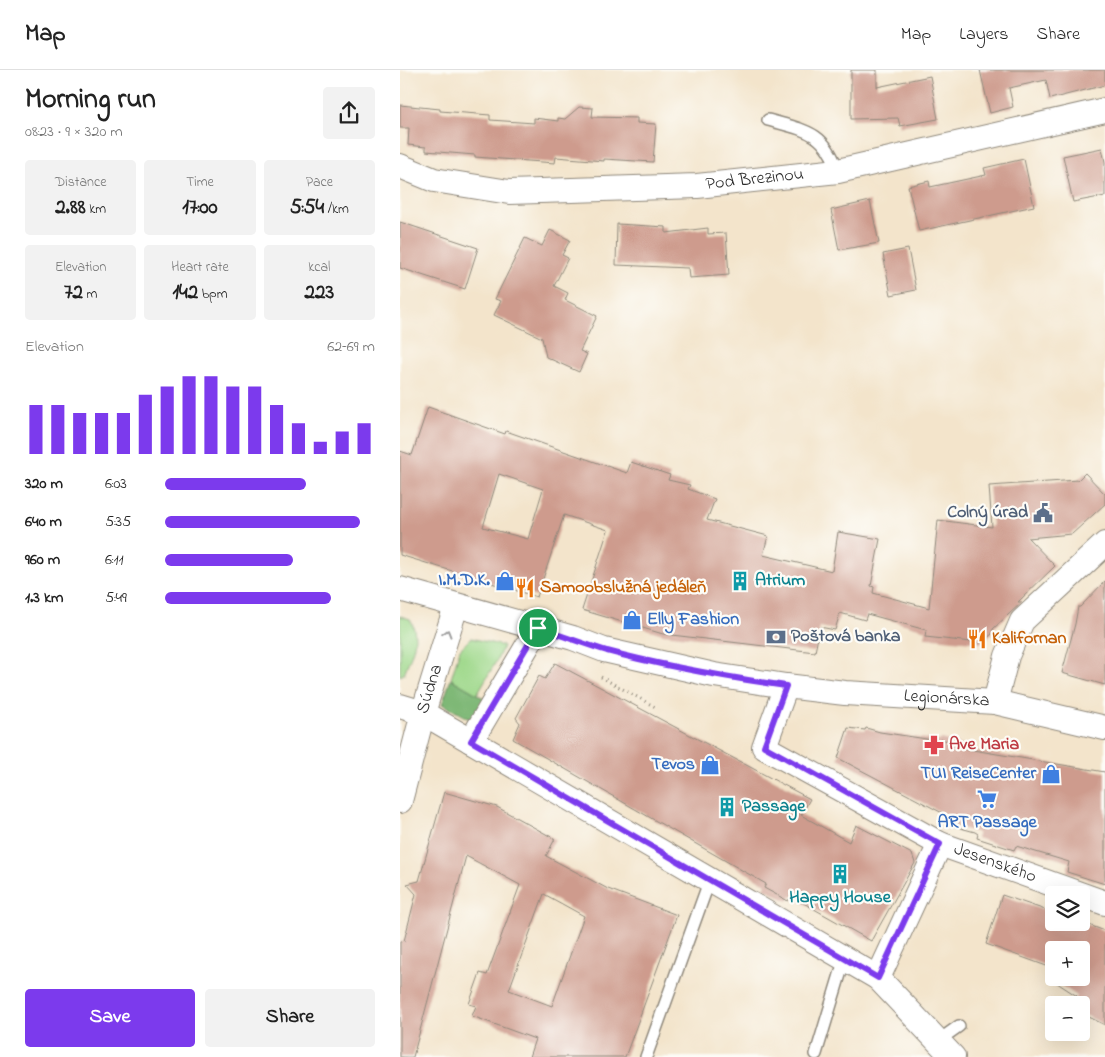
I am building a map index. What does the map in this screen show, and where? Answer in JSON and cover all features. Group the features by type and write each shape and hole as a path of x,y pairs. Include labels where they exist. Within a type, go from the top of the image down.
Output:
{"street":[{"name":"Pod Brezinou","path":"400,166 434,180 508,192 697,186 838,171 1105,110"},
{"path":"995,702 1007,656 1022,622 1105,544"},
{"name":"Legionárska","path":"400,589 538,628 604,650 714,675 845,693 995,702 1105,728"},
{"name":"Súdna","path":"400,801 423,713 456,606"},
{"path":"471,741 538,628"},
{"name":"Jesenského","path":"786,686 764,746 940,844 1105,904"},
{"path":"400,706 423,713 878,978 945,1049"},
{"name":"Jesenského","path":"878,978 940,844"}],"lane":[{"path":"768,120 804,130 825,143 838,171"},
{"path":"646,1057 710,879"},
{"path":"816,1054 845,958"},
{"path":"945,1049 959,1026"}],"path":[{"path":"595,673 657,708"}],"green space":[{"path":"400,616 410,619 415,633 415,640 404,674 400,676"},
{"path":"471,638 503,646 477,694 451,679 460,649"},
{"path":"451,679 487,700 473,721 442,704"}],"building":[{"path":"851,70 877,70 877,87 930,76 938,119 900,126 898,118 851,119"},
{"path":"980,70 1105,70 1105,85 1050,99 1046,80 1009,88 1013,107 990,113"},
{"path":"400,105 440,109 440,111 490,115 490,120 534,123 534,118 558,121 558,118 565,119 579,107 593,108 592,117 637,118 637,123 656,124 653,162 604,159 604,161 556,157 555,163 426,151 426,147 408,145 409,128 400,128"},
{"path":"1102,148 1105,162 1105,196 1073,202 1063,156"},
{"path":"1024,159 1034,206 919,231 908,186 929,181 930,187 986,175 984,168"},
{"path":"870,201 879,243 839,250 831,210"},
{"path":"400,222 478,248 465,289 400,268"},
{"path":"617,224 666,227 666,233 708,228 708,234 726,233 729,275 689,278 688,268 616,265"},
{"path":"550,230 570,240 562,255 568,258 554,286 568,293 565,300 597,316 580,351 587,354 579,372 546,357 542,338 494,315 501,301 495,299 525,238 542,246"},
{"path":"908,249 916,290 891,295 883,254"},
{"path":"428,407 505,434 506,431 627,473 631,462 670,475 668,480 690,485 688,489 715,499 707,520 768,536 763,555 832,571 838,532 880,539 871,586 874,587 873,593 929,608 938,520 992,527 989,486 1078,480 1085,473 1105,494 1105,504 1072,534 1028,538 1055,566 1018,602 1022,602 981,643 925,637 926,630 867,614 865,620 840,613 835,630 820,627 815,652 663,634 582,610 608,530 564,515 537,597 400,555 400,451 412,455","holes":["499,474 543,489 528,539 483,527"]},
{"path":"1105,581 1105,685 1062,673 1078,607"},
{"path":"555,663 810,799 801,815 849,842 856,825 912,854 915,863 871,941 791,896 788,901 764,888 766,884 513,739 520,723 516,718 539,676 545,679"},
{"path":"848,728 865,730 866,728 880,732 940,741 941,739 962,745 961,748 1105,772 1105,884 1067,872 1069,862 1016,846 1014,850 977,838 978,834 975,832 946,824 948,816 838,758"},
{"path":"444,792 497,807 555,839 546,856 608,889 677,915 625,1057 529,1057 535,1039 472,1016 476,1006 469,1004 480,973 487,975 520,885 466,856 413,1057 400,1057 400,942 404,941 416,894 407,884 419,881","holes":["544,894 584,916 552,1006 509,990"]},
{"path":"1002,895 1045,910 1045,931 1090,931 1090,925 1105,931 1105,1025 1090,1018 1090,996 1077,996 1062,986 1090,986 1090,941 1045,941 1045,965 986,944"}],"place":[{"name":"Colný úrad","path":"1043,513"},
{"name":"I.M.D.K.","path":"505,581"},
{"name":"Atrium","path":"740,581"},
{"name":"Samoobslužná jedáleň","path":"525,588"},
{"name":"Elly Fashion","path":"632,620"},
{"name":"Poštová banka","path":"776,637"},
{"name":"Kalifornan","path":"977,639"},
{"name":"Ave Maria","path":"934,745"},
{"name":"Tevos","path":"710,765"},
{"name":"TUI ReiseCenter","path":"1051,774"},
{"name":"ART Passage","path":"987,799"},
{"name":"Passage","path":"727,807"},
{"name":"Happy House","path":"840,874"}],"route":[{"path":"538,628 573,638 604,650 640,659 714,675 786,686 764,746 940,844 878,978 471,741 538,628"}]}
